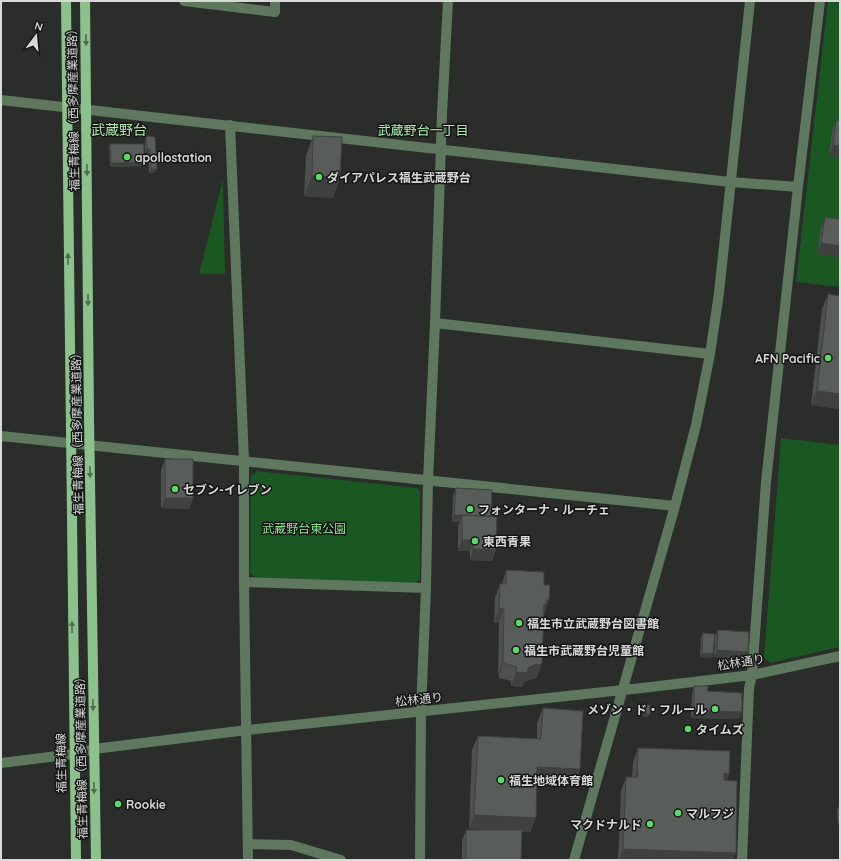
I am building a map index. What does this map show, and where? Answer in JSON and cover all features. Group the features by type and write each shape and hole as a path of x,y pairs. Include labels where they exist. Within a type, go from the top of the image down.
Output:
{"main road":[{"name":"福生青梅線（西多摩産業道路）","path":"66,1 73,666"},
{"name":"福生青梅線（西多摩産業道路）","path":"85,1 96,860"},
{"name":"福生青梅線","path":"73,666 76,860"}],"street":[{"path":"184,1 275,12 275,1"},
{"path":"420,860 421,712 426,588 428,481 448,1"},
{"path":"574,860 675,506 696,425 710,354 719,293 750,1"},
{"path":"742,860 749,688 752,675 766,482 820,1"},
{"path":"1,100 441,148 730,182 798,187"},
{"path":"230,125 244,461 244,582 248,860"},
{"path":"435,323 710,354"},
{"path":"1,436 90,444 675,506"},
{"path":"244,582 426,588"},
{"name":"松林通り","path":"1,763 74,754 94,749 247,730 752,675 840,656"},
{"path":"248,844 291,845 341,860"}],"green space":[{"path":"828,1 840,1 840,287 796,282"},
{"path":"223,179 225,274 199,274"},
{"path":"781,438 840,445 840,647 770,663 764,657"},
{"name":"武蔵野台東公園","path":"256,471 417,488 420,491 420,579 415,583 255,577 250,573 251,476"}],"building":[{"path":"836,120 840,121 840,146 833,145"},
{"path":"146,136 155,137 157,169 151,169 150,149 147,149"},
{"path":"313,136 342,137 340,177 312,176"},
{"path":"110,144 144,144 144,162 111,163"},
{"path":"825,217 840,219 840,246 821,243"},
{"name":"AFN Pacific","path":"828,294 840,296 840,394 817,391"},
{"name":"セブン-イレブン","path":"165,459 193,459 193,498 165,498"},
{"name":"フォンターナ・ルーチェ","path":"456,488 492,490 491,516 454,515"},
{"path":"462,515 497,517 496,550 473,549 473,540 462,540"},
{"path":"506,570 544,572 544,585 550,585 549,600 546,600 547,604 544,604 542,663 540,665 536,664 528,668 527,673 516,672 517,667 504,663 503,661 504,609 499,608 500,584 506,584"},
{"path":"718,630 749,632 748,652 717,650"},
{"path":"703,633 715,634 713,654 702,653"},
{"name":"メゾン・ド・フルール","path":"694,686 708,686 707,691 742,693 742,712 694,711"},
{"path":"645,705 650,705 650,714 645,713"},
{"path":"543,708 583,711 580,769 537,767 536,818 474,815 478,736 541,739"},
{"path":"638,748 730,751 729,774 724,773 724,780 737,781 736,853 623,849 626,777 638,777"},
{"path":"466,830 522,830 521,860 466,860"}],"place":[{"name":"apollostation","path":"127,157"},
{"name":"ダイアパレス福生武蔵野台","path":"319,177"},
{"name":"AFN Pacific","path":"828,358"},
{"name":"セブン-イレブン","path":"175,489"},
{"name":"フォンターナ・ルーチェ","path":"470,509"},
{"name":"東西青果","path":"475,541"},
{"name":"福生市立武蔵野台図書館","path":"519,623"},
{"name":"福生市武蔵野台児童館","path":"516,650"},
{"name":"メゾン・ド・フルール","path":"715,709"},
{"name":"タイムズ","path":"688,729"},
{"name":"福生地域体育館","path":"501,780"},
{"name":"Rookie","path":"118,804"},
{"name":"マルフジ","path":"678,813"},
{"name":"マクドナルド","path":"650,824"}],"district":[{"name":"武蔵野台","path":"119,130"},
{"name":"武蔵野台一丁目","path":"423,130"}]}
